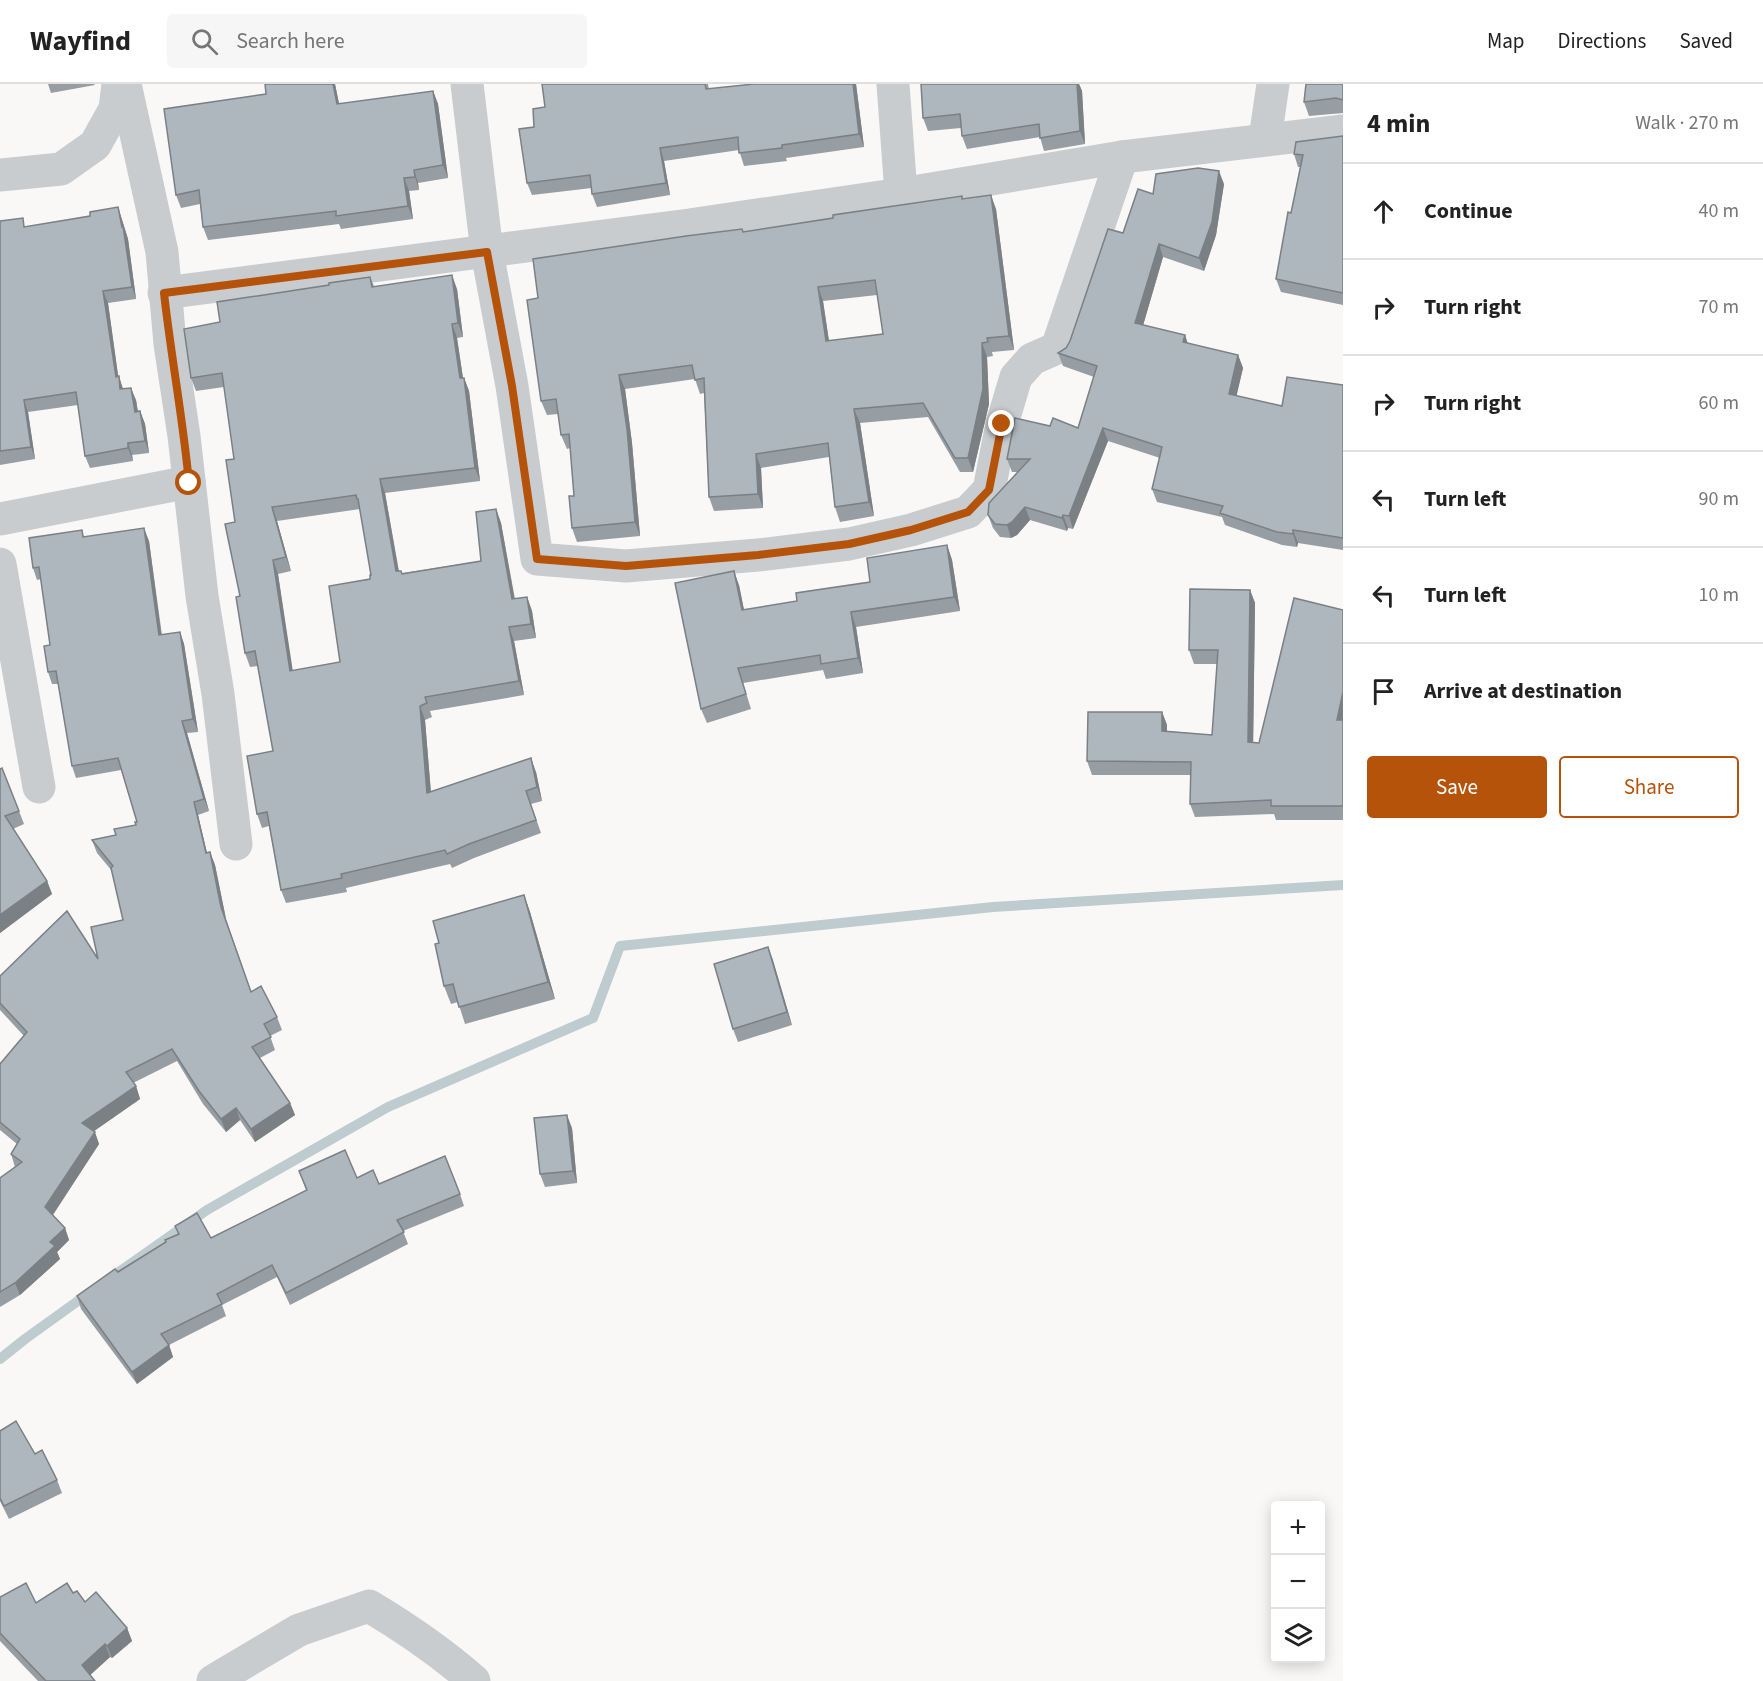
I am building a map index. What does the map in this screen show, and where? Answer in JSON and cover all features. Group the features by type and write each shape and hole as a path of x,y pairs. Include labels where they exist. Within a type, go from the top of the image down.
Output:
{"street":[{"path":"0,175 61,169 95,145 116,108 118,84"},
{"path":"125,84 162,252 170,344 184,436 202,596 218,694 236,844"},
{"path":"468,84 487,252 512,386 537,559 626,566 758,555 849,544 911,530 968,512 989,490 1002,424 1016,377 1032,359 1057,348 1122,157"},
{"path":"893,84 901,194"},
{"path":"1265,139 1273,84"},
{"path":"164,293 689,225 901,194 1122,157 1343,131"},
{"path":"0,519 189,483"},
{"path":"0,564 39,787"},
{"path":"213,1681 299,1630 369,1606 441,1653 474,1681"}],"building":[{"path":"265,84 333,84 337,104 433,91 443,165 414,170 415,177 404,178 408,206 336,216 336,211 203,227 199,190 176,195 164,109 266,94"},
{"path":"542,84 705,84 706,89 754,84 853,84 859,134 739,153 738,137 660,148 666,183 592,194 590,175 527,183 519,129 534,127 533,109 545,107"},
{"path":"921,84 1077,84 1080,131 1040,138 1039,124 962,136 960,114 923,118"},
{"path":"1306,84 1343,84 1343,100 1336,98 1304,102"},
{"path":"1343,136 1343,293 1276,279 1288,212 1291,213 1303,155 1294,154 1296,142"},
{"path":"1198,168 1219,171 1212,222 1199,258 1159,244 1135,323 1185,335 1183,342 1238,355 1229,394 1282,406 1287,377 1343,385 1343,538 1293,530 1293,534 1277,532 1220,513 1223,506 1152,489 1162,447 1103,428 1069,516 1063,515 1062,518 1025,507 1007,525 995,524 988,515 989,503 1030,459 1007,459 1015,418 1050,426 1053,418 1078,428 1097,366 1058,353 1066,348 1070,341 1108,229 1123,233 1138,189 1153,194 1156,174"},
{"path":"991,195 1009,336 987,338 988,342 982,343 983,389 968,458 955,458 923,403 854,409 869,502 835,507 828,443 756,454 758,494 709,497 704,378 695,380 692,365 619,375 627,429 635,522 572,528 569,496 574,496 569,434 561,435 556,399 541,401 527,300 538,298 533,259 686,236 742,229 743,232 833,218 833,215 962,196 962,199","holes":["875,280 883,334 826,341 818,287"]},
{"path":"118,207 132,287 103,291 116,377 119,376 120,389 131,388 135,412 140,411 145,441 128,443 128,448 85,456 76,392 24,400 31,447 0,451 0,221 23,218 24,227 90,216 90,212"},
{"path":"452,275 458,323 452,324 460,378 464,378 475,468 380,479 396,571 401,571 402,574 481,561 476,512 496,509 512,599 527,597 531,624 509,627 519,681 425,697 427,703 420,706 427,793 531,758 537,787 526,791 536,820 447,854 445,850 341,874 342,878 281,890 267,812 257,814 247,756 273,751 255,651 245,653 236,597 240,596 225,524 235,522 226,460 234,459 222,373 191,378 184,329 220,322 217,302 370,277 372,287","holes":["356,495 371,575 370,579 329,586 340,662 290,671 273,560 286,557 272,507"]},
{"path":"144,528 159,635 180,632 193,719 182,721 204,799 194,802 206,853 210,852 221,907 251,992 261,986 277,1017 264,1024 271,1037 252,1047 290,1103 251,1129 236,1108 221,1119 199,1091 172,1049 126,1072 136,1086 82,1123 95,1132 45,1207 65,1228 50,1242 55,1246 15,1283 0,1292 0,1178 22,1162 11,1154 20,1139 0,1122 0,1064 27,1032 0,1003 0,976 67,911 98,959 91,927 123,920 111,868 113,866 92,840 116,835 114,829 136,825 135,822 137,822 118,758 72,766 56,671 48,672 44,646 50,645 39,567 33,568 29,538 82,530 83,537"},
{"path":"947,545 954,597 851,612 858,658 821,664 820,655 738,668 746,694 701,709 675,583 734,571 742,610 797,601 796,593 870,582 867,558"},
{"path":"1190,589 1250,590 1248,742 1259,743 1294,598 1343,610 1343,692 1337,720 1343,720 1343,806 1271,806 1271,800 1190,804 1191,762 1087,761 1088,712 1162,712 1162,731 1212,735 1218,650 1189,650"},
{"path":"2,768 19,811 5,816 47,881 0,915 0,769"},
{"path":"524,895 548,982 459,1007 453,984 444,986 435,944 439,943 433,921"},
{"path":"768,947 787,1012 733,1029 714,964"},
{"path":"567,1115 573,1171 540,1174 534,1118"},
{"path":"345,1150 357,1178 373,1170 379,1184 445,1156 460,1194 397,1220 404,1232 286,1293 272,1265 217,1294 222,1304 161,1334 169,1345 132,1372 77,1296 115,1269 118,1272 166,1242 165,1240 179,1234 175,1226 197,1213 211,1238 307,1190 299,1171"},
{"path":"16,1421 35,1454 42,1450 57,1480 4,1506 0,1498 0,1431"},
{"path":"26,1583 36,1603 67,1583 73,1593 77,1591 85,1602 96,1592 127,1628 82,1665 95,1681 46,1681 0,1633 0,1597"}],"waterway":[{"path":"116,1274 207,1210 388,1107 593,1018 620,946 993,907 1343,885"},
{"path":"0,1359 89,1293"}],"route":[{"path":"189,483 164,293 487,252 512,386 537,559 626,566 758,555 849,544 911,530 968,512 989,490 1002,424"}]}
